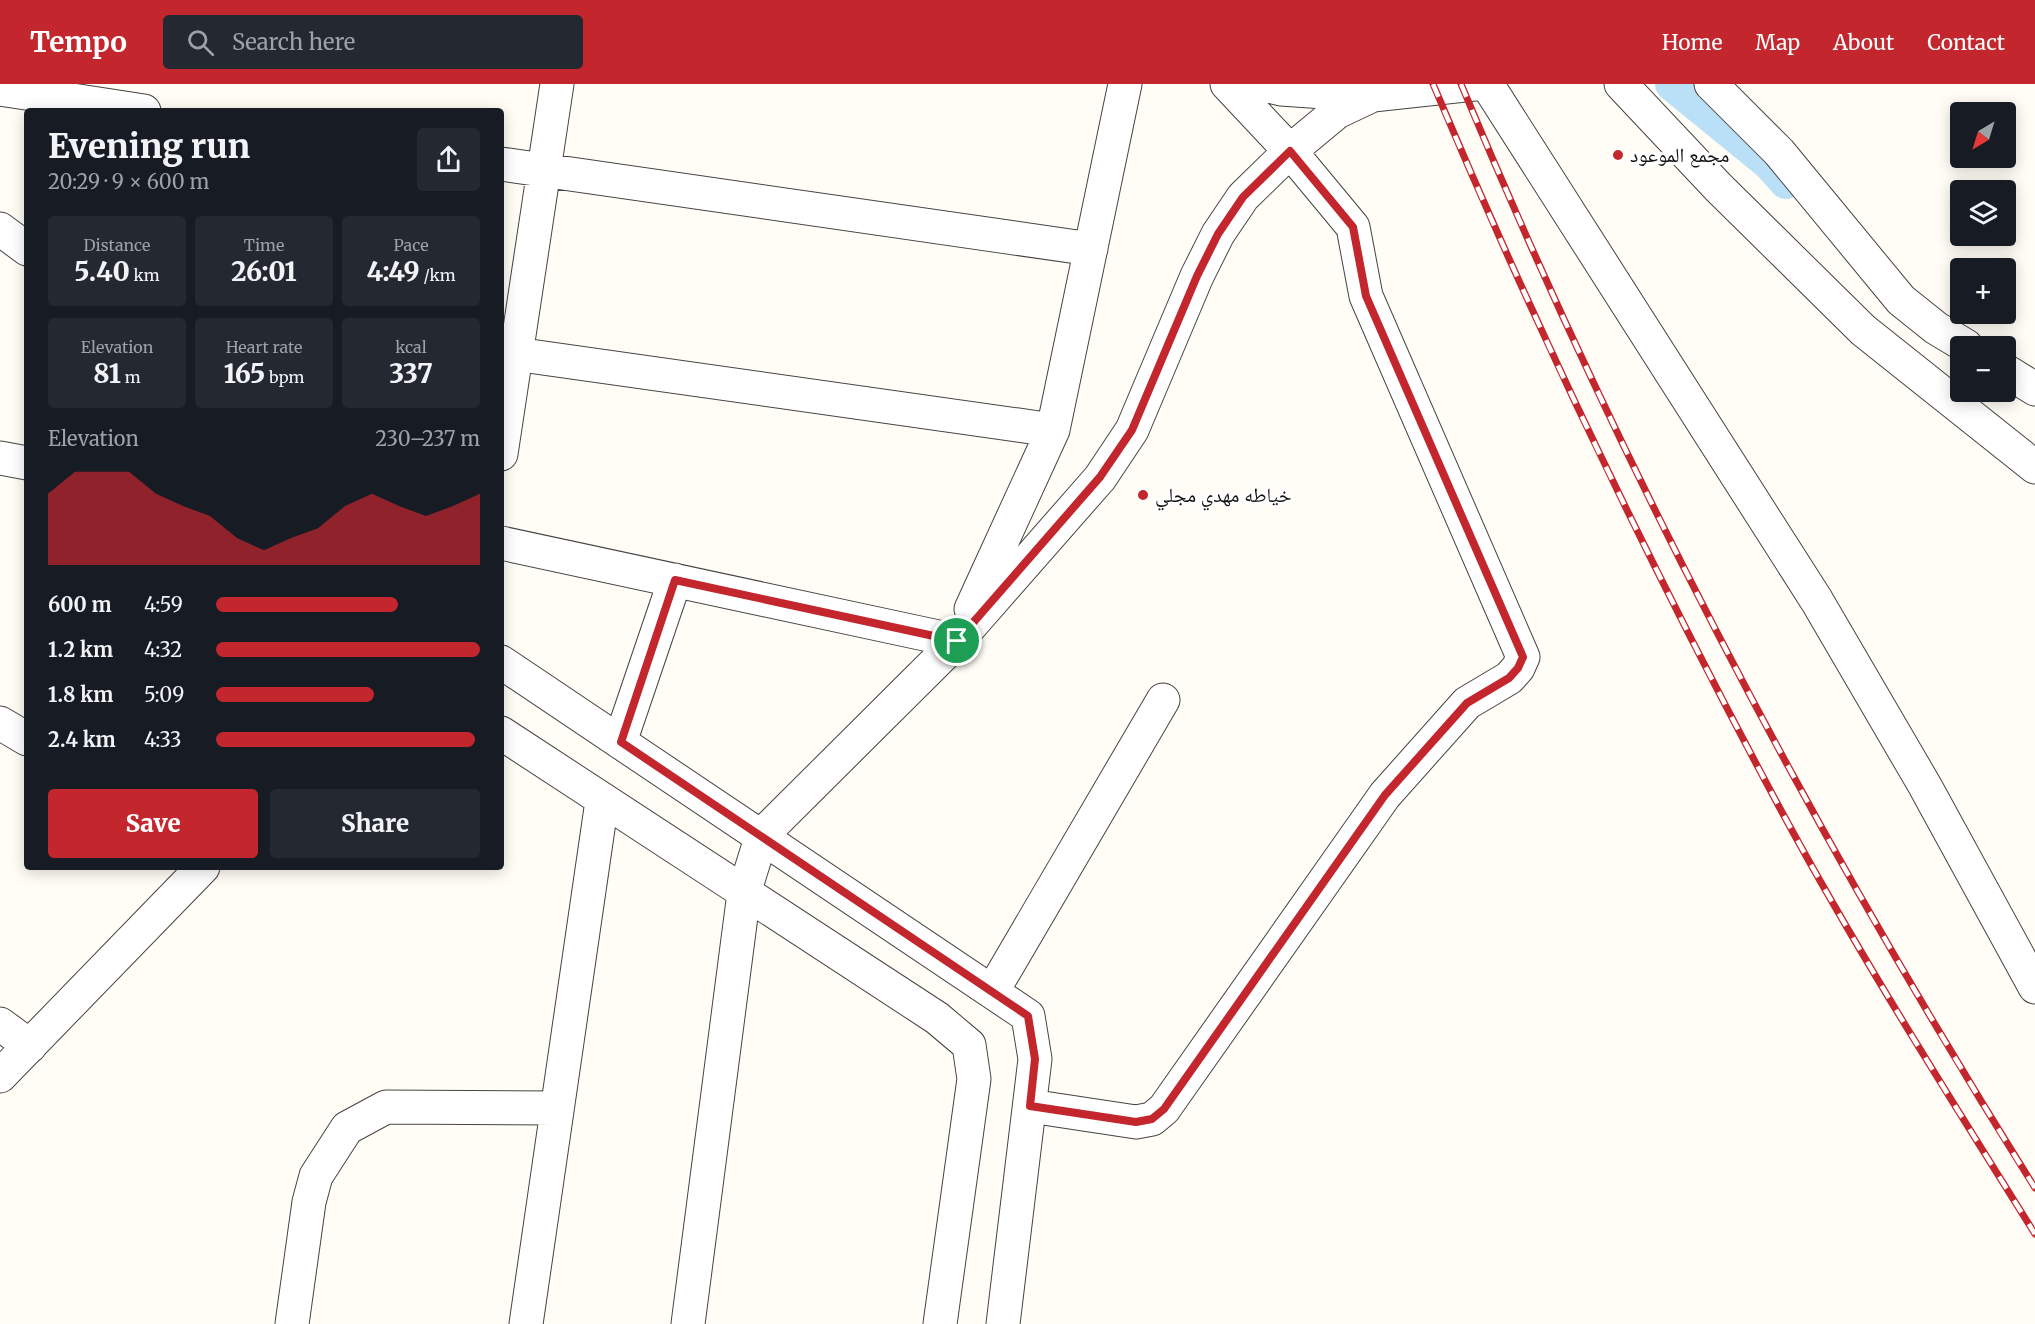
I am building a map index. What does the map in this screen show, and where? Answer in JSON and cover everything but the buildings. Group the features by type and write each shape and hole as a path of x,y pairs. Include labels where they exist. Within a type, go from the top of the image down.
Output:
{"street":[{"path":"504,411 508,353 544,171 557,84"},
{"path":"957,641 1053,430 1125,84"},
{"path":"1030,1106 1136,1122 1152,1119 1164,1109 1385,795 1467,703 1509,678 1518,668 1523,657 1366,296 1353,227 1290,151 1227,84"},
{"path":"1260,84 1281,89 1329,88 1373,95 1474,84"},
{"path":"1487,84 1817,601 1924,786 2035,987"},
{"path":"1621,84 1718,187 1863,330 2035,467"},
{"path":"1711,84 1779,152 1901,300 1950,336"},
{"path":"1290,151 1329,88"},
{"path":"0,89 124,108"},
{"path":"688,1324 744,893 762,835 957,641 1100,477 1126,439 1154,383 1197,276 1218,234 1243,197 1290,151 1337,112 1373,95"},
{"path":"504,164 1091,249"},
{"path":"0,230 24,247"},
{"path":"508,353 1053,430"},
{"path":"2016,377 2035,389"},
{"path":"0,458 24,462"},
{"path":"504,544 957,641"},
{"path":"621,742 675,580"},
{"path":"504,664 762,835 1028,1016 1035,1059 1003,1324"},
{"path":"992,992 1163,700"},
{"path":"0,723 24,737"},
{"path":"504,735 937,1018 969,1045 974,1079 940,1324"},
{"path":"526,1324 602,801"},
{"path":"0,1076 200,870"},
{"path":"0,1024 30,1046"},
{"path":"292,1324 309,1202 316,1176 347,1128 386,1107 557,1108"}],"waterway":[{"path":"1672,84 1769,163 1786,182"}],"railway":[{"path":"1433,84 1514,270 1599,453 1736,725 1843,921 2035,1234"},
{"path":"1461,84 1587,369 1725,648 1798,785 1875,921 1953,1055 2035,1188"}],"place":[{"name":"مجمع الموعود","path":"1618,155"},
{"name":"خياطه مهدي مجلي","path":"1143,495"}],"route":[{"path":"1290,151 1353,227 1366,296 1523,657 1518,668 1509,678 1467,703 1385,795 1164,1109 1152,1119 1136,1122 1030,1106 1035,1059 1028,1016 621,742 675,580 957,641 1100,477 1132,430 1154,383 1197,276 1218,234 1243,197 1290,151"}]}
